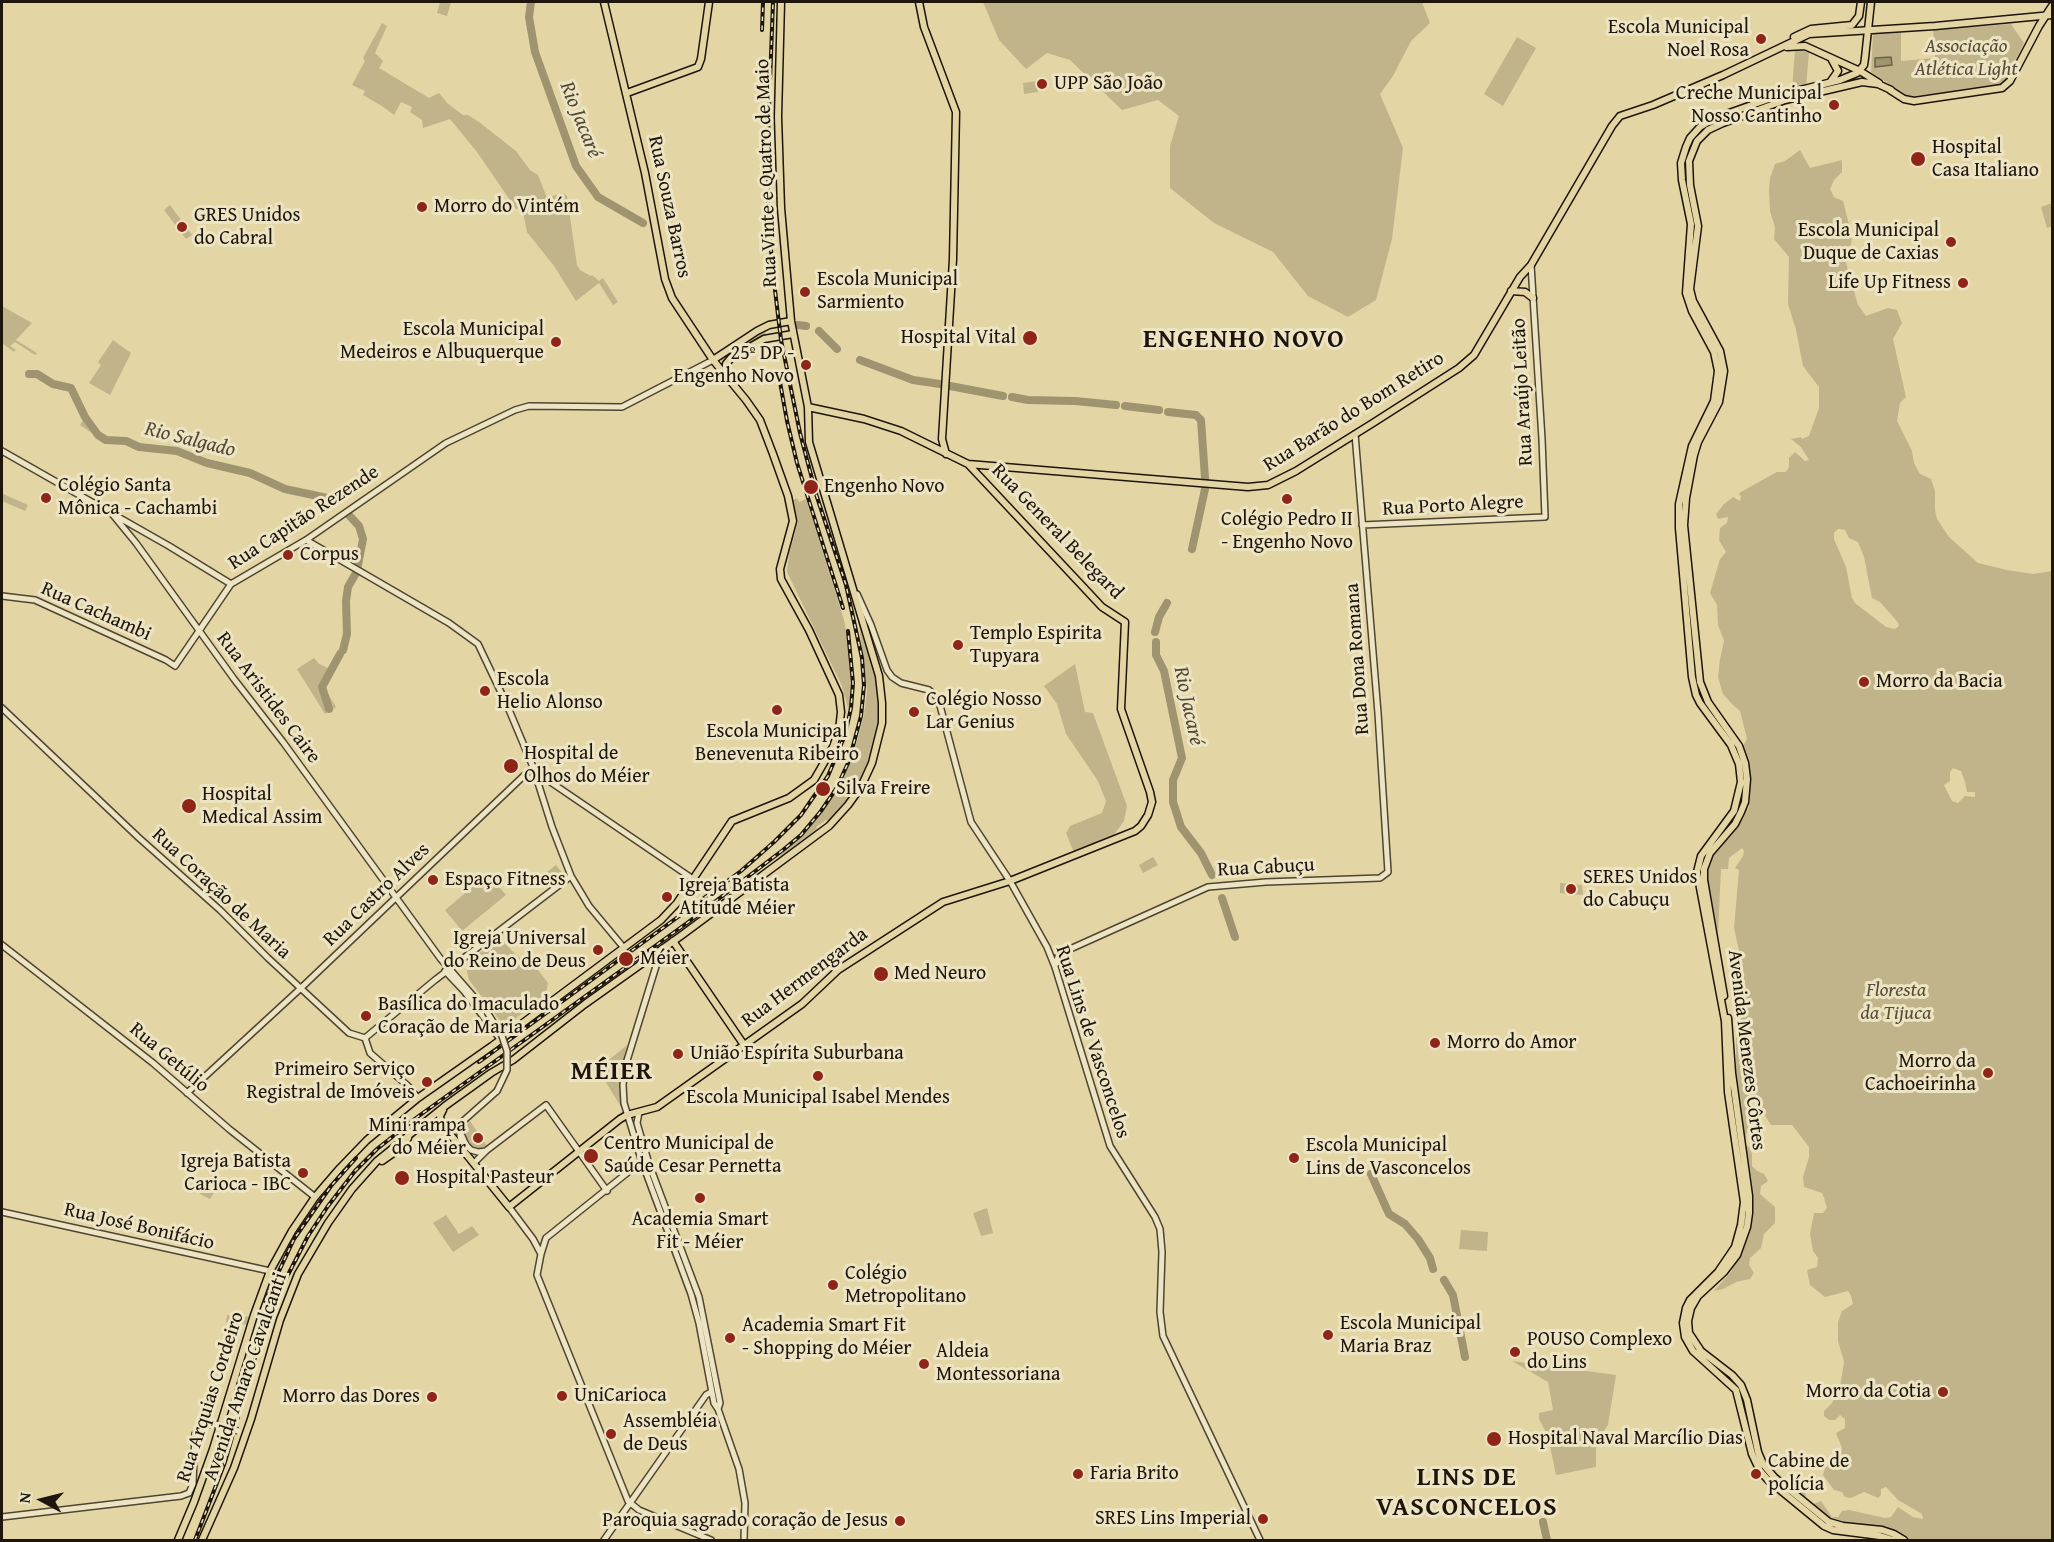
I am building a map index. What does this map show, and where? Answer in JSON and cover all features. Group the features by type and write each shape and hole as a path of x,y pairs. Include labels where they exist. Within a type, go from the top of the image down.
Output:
{"main road":[{"name":"Rua Souza Barros","path":"604,2 647,183 665,279 672,297 711,362 718,366 760,420 788,496"},
{"path":"627,93 698,68 709,2"},
{"name":"Rua Vinte e Quatro de Maio","path":"660,950 829,826 848,806 861,787 876,751 881,726 882,703 875,660 809,442 808,407 791,321 781,214 778,117 781,2"},
{"path":"919,2 924,27 956,112 953,259 942,439 946,454"},
{"name":"Rua Barão do Bom Retiro","path":"1777,49 1806,30 1852,25 1859,16 1861,2"},
{"path":"1860,71 1866,58 1871,2"},
{"name":"Rua Barão do Bom Retiro","path":"808,407 864,419 901,431 968,464 1259,487 1282,479 1355,434 1459,368 1473,355 1482,344 1520,277 1531,265 1620,116 1724,75 1809,33 2044,17 2052,6"},
{"name":"Rua Barão do Bom Retiro","path":"2032,17 2052,6"},
{"path":"1777,49 1800,45 1860,71 1904,99 1914,101 2002,88 2010,81 2044,17 2052,15"},
{"path":"1825,84 1834,78 1838,71 1830,57"},
{"name":"Avenida Menezes Côrtes","path":"1860,71 1851,77 1780,95 1706,123 1690,138 1681,164 1691,224 1686,293 1689,304 1714,352 1718,371 1714,401 1692,446 1679,504 1692,677 1700,703 1731,745 1739,764 1741,782 1734,811 1701,856 1697,872 1725,1021 1728,1092 1743,1202 1741,1225 1735,1247 1718,1272 1690,1300 1684,1315 1683,1329 1693,1351 1736,1390 1752,1454 1760,1471 1768,1480 1824,1526 1833,1530 1880,1536 1893,1540"},
{"name":"Avenida Menezes Côrtes","path":"1891,90 1878,84 1862,82 1785,100 1708,130 1697,141 1689,161 1690,185 1698,226 1690,289 1696,308 1720,351 1724,371 1719,402 1698,442 1694,455 1685,508 1685,537 1700,682 1708,702 1739,746 1745,763 1747,779 1741,812 1735,824 1710,853 1703,874 1730,1027 1732,1073 1749,1203 1747,1227 1737,1255 1724,1272 1695,1301 1689,1315 1688,1327 1691,1339 1696,1345 1741,1385 1747,1400 1762,1464 1774,1477 1829,1522 1882,1530 1904,1540"},
{"path":"1511,291 1525,292 1533,298"},
{"path":"711,362 757,331 769,325 791,321"},
{"path":"726,376 725,367 731,358 764,339 793,334"},
{"name":"Rua General Belegard","path":"968,464 1102,607 1125,622 1121,709 1150,792"},
{"name":"Rua Arquias Cordeiro","path":"178,1540 205,1472 270,1271 292,1231 315,1197 339,1168 367,1140 418,1098 624,948 668,913 732,821 789,798 814,780 833,747 839,730 841,712 839,695 780,574 793,521 788,496"},
{"name":"Rua Hermengarda","path":"627,1115 657,1107 802,1004 838,970 943,902 1010,881 1135,831 1150,811 1152,802 1150,792"},
{"path":"673,941 744,1045"},
{"name":"Avenida Amaro Cavalcanti","path":"202,1540 226,1489 246,1433 280,1320 298,1274 328,1223 369,1170 445,1106 513,1060 538,1039 660,950"},
{"path":"445,1106 440,1114 441,1123 509,1207 627,1115"},
{"path":"423,1124 433,1121 441,1123"},
{"name":"Avenida Amaro Cavalcanti","path":"369,1170 390,1156 411,1135"},
{"path":"390,1156 401,1141"},
{"path":"193,1484 198,1484 205,1472"}],"street":[{"name":"Rua Araújo Leitão","path":"1531,265 1545,517"},
{"name":"Rua Capitão Rezende","path":"175,666 231,584 306,540 446,442 515,410 529,406 622,406 711,362"},
{"name":"Rua Dona Romana","path":"1355,434 1389,868 1386,875 1380,878"},
{"path":"2,451 231,584"},
{"name":"Rua Aristides Caire","path":"113,515 283,742 450,972 454,982 464,991 500,1039"},
{"name":"Rua Porto Alegre","path":"1362,525 1545,517"},
{"path":"136,543 138,535 143,531"},
{"path":"306,540 449,623 478,644 533,767 571,876 589,906 624,948"},
{"name":"Rua Lins de Vasconcelos","path":"852,581 887,670 892,677 901,683 929,690 939,698 971,822 1010,881 1047,947 1110,1146 1160,1228 1162,1252 1160,1312 1163,1336 1260,1540"},
{"name":"Rua Cachambi","path":"2,596 34,600 175,666"},
{"name":"Rua Coração de Maria","path":"2,708 350,1033 365,1038 370,1053 408,1086 418,1098"},
{"path":"533,767 557,787 693,879"},
{"name":"Rua Castro Alves","path":"187,1092 301,988 533,767"},
{"path":"365,1038 435,980 450,972 456,964 571,876"},
{"name":"Rua Cabuçu","path":"1059,954 1214,885 1380,878"},
{"name":"Rua Getúlio","path":"2,945 315,1197"},
{"path":"1047,947 1053,953 1059,954 1055,967"},
{"path":"660,950 624,1068 623,1092 627,1115 696,1287 717,1405"},
{"path":"456,964 462,982"},
{"path":"450,972 462,982 487,1012 502,1036 507,1051 507,1070 497,1091 467,1116 460,1128 460,1141 465,1153"},
{"path":"435,980 454,982"},
{"path":"474,1164 487,1150 546,1105 607,1191"},
{"path":"639,1112 637,1123 644,1159 691,1294 699,1323 711,1392 735,1455 745,1503 744,1540"},
{"path":"460,1128 468,1148 478,1152 487,1150"},
{"path":"533,1239 546,1238 644,1159"},
{"path":"509,1207 533,1239 541,1254"},
{"name":"Rua José Bonifácio","path":"2,1212 270,1271"},
{"path":"546,1238 537,1275 630,1505 711,1540"},
{"path":"604,1540 706,1395 711,1392"},
{"path":"699,1405 717,1405"},
{"path":"2,1517 181,1496 189,1493 193,1484 195,1434 201,1426 214,1424 246,1433"},
{"path":"189,1493 194,1502"}],"green space":[{"path":"440,2 451,2 447,16 437,13"},
{"path":"983,2 1422,2 1430,23 1411,41 1393,76 1380,94 1403,148 1392,239 1376,300 1348,317 1308,296 1273,252 1214,223 1170,188 1170,146 1179,116 1158,100 1122,110 1070,60 1047,53 1026,69 999,40"},
{"path":"382,23 387,26 375,53 383,61 379,68 429,98 439,93 447,103 463,115 468,115 479,122 516,151 530,170 538,175 547,198 562,193 567,196 577,265 580,270 599,281 603,278 618,302 613,305 599,283 576,301 554,266 527,232 522,207 516,209 477,152 450,119 423,128 422,120 410,112 412,107 401,102 394,115 363,95 365,91 352,85 365,61 363,58"},
{"name":"Associação Atlética Light","path":"2011,24 2024,43 2006,79 1998,86 1908,97 1871,72 1873,33 1901,32 1901,61 1935,58 1933,30"},
{"path":"1517,37 1536,48 1503,106 1484,94"},
{"path":"1795,49 1809,52 1806,87 1792,90"},
{"path":"1037,81 1038,92 1024,94 1023,83"},
{"name":"Floresta da Tijuca","path":"1800,150 1810,168 1842,160 1842,172 1834,180 1830,189 1834,197 1843,201 1852,236 1851,245 1842,249 1858,305 1866,316 1888,308 1897,310 1902,323 1893,339 1906,397 1900,403 1897,421 1912,451 1914,463 1920,474 1931,479 1935,491 1937,519 1949,537 1978,563 2033,574 2052,571 2052,1540 1905,1540 1832,1518 1819,1512 1785,1483 1793,1480 1804,1487 1805,1498 1811,1505 1821,1501 1832,1517 1838,1517 1842,1511 1849,1510 1885,1518 1891,1517 1898,1507 1913,1517 1923,1519 1922,1514 1898,1500 1886,1487 1881,1489 1881,1495 1878,1498 1864,1492 1851,1498 1845,1497 1842,1492 1834,1490 1823,1475 1831,1460 1840,1455 1842,1448 1836,1433 1845,1428 1845,1419 1840,1415 1835,1420 1829,1420 1824,1416 1824,1411 1832,1403 1840,1387 1844,1362 1838,1341 1838,1322 1842,1311 1853,1304 1848,1291 1825,1297 1810,1285 1807,1270 1817,1267 1818,1258 1813,1251 1810,1234 1814,1213 1823,1213 1827,1208 1822,1193 1804,1187 1803,1177 1809,1157 1809,1147 1792,1125 1771,1125 1754,1099 1749,1100 1751,1119 1745,1145 1749,1147 1752,1154 1752,1166 1764,1174 1768,1181 1761,1186 1760,1194 1775,1207 1775,1223 1764,1234 1761,1248 1750,1258 1749,1265 1754,1273 1750,1279 1714,1291 1731,1272 1745,1246 1752,1210 1736,1076 1736,1036 1741,1021 1738,1003 1743,969 1734,928 1739,870 1735,868 1743,856 1742,848 1729,858 1728,869 1721,869 1718,933 1707,878 1707,868 1711,858 1743,819 1749,807 1750,779 1743,746 1747,739 1740,711 1723,694 1718,677 1724,641 1718,625 1717,605 1710,593 1720,559 1726,552 1719,540 1720,528 1727,523 1728,517 1718,519 1716,514 1733,497 1740,501 1739,493 1777,472 1786,472 1789,467 1789,458 1795,452 1805,461 1809,460 1801,447 1791,439 1801,437 1802,439 1809,436 1819,408 1819,387 1803,366 1788,304 1789,257 1774,239 1775,227 1770,211 1770,178 1775,164 1785,161","holes":["1838,529 1845,530 1849,538 1858,542 1864,557 1872,598 1880,602 1899,624 1898,627 1894,629 1886,627 1855,603 1846,567 1834,539 1834,533","1953,768 1961,771 1967,792 1975,792 1975,797 1965,796 1958,803 1952,801 1944,785 1950,781 1950,772"]},
{"path":"2052,203 2052,226 2047,228 2041,207"},
{"name":"GRES Unidos do Cabral","path":"170,205 192,235 186,239 164,210"},
{"path":"2,306 32,323 16,340 37,353 35,355 15,342 10,346 16,350 14,352 2,343"},
{"path":"765,330 766,335 771,335 753,342 723,362 720,359 727,353"},
{"path":"113,340 131,353 110,395 89,383 101,365 98,362"},
{"path":"86,415 104,438 124,439 141,446 140,448 124,442 109,442 108,444 80,425"},
{"path":"3,494 28,505 25,511 2,501"},
{"path":"797,498 799,502 806,499 844,620 852,674 849,712 842,686 787,572 789,554 798,522 793,500"},
{"path":"858,616 873,664 878,697 878,725 869,759 858,785 829,821 826,820 816,827 818,830 772,864 820,815 834,796 853,756 864,715 867,691"},
{"path":"314,658 319,664 333,670 324,687 336,707 325,714 297,669"},
{"path":"1075,664 1085,712 1093,713 1127,806 1124,821 1113,836 1076,851 1073,850 1066,833 1070,826 1102,813 1106,801 1098,781 1066,734 1057,704 1044,686"},
{"path":"1153,857 1158,865 1143,873 1139,865"},
{"path":"556,865 563,874 548,886 541,877"},
{"path":"488,874 506,895 462,931 445,910"},
{"name":"SERES Unidos do Cabuçu","path":"1560,883 1582,885 1583,895 1560,893"},
{"path":"500,938 518,957 532,962 548,983 546,994 505,1027 469,980 467,972 471,959"},
{"path":"627,1045 619,1078 624,1112 598,1069"},
{"path":"470,1121 487,1146 477,1149 469,1145 464,1133 466,1124"},
{"path":"213,1174 222,1181 210,1199 200,1194"},
{"path":"987,1208 993,1233 981,1236 973,1213"},
{"path":"446,1215 459,1234 472,1226 479,1235 453,1252 433,1223"},
{"path":"1461,1230 1488,1232 1487,1251 1459,1249"},
{"path":"227,1315 252,1317 250,1325 226,1322"},
{"path":"1512,1361 1616,1375 1608,1425 1596,1442 1596,1467 1556,1475 1548,1436 1539,1419 1539,1413 1553,1410 1548,1382"}],"shaded area":[{"path":"1891,57 1892,65 1875,67 1875,58"}],"waterway":[{"name":"Rio Jacaré","path":"531,2 529,17 535,52 576,166 598,197 643,223"},
{"name":"Rio Jacaré","path":"798,325 806,326"},
{"name":"Rio Jacaré","path":"819,331 837,349"},
{"name":"Rio Jacaré","path":"860,360 913,380 940,384"},
{"name":"Rio Salgado","path":"29,374 37,374 53,384 71,388 85,417 98,435 106,440 126,441 139,447 177,451 207,463 250,473 285,489 332,499"},
{"name":"Rio Jacaré","path":"950,386 1003,396"},
{"name":"Rio Jacaré","path":"1012,397 1116,405"},
{"name":"Rio Jacaré","path":"1125,406 1159,410"},
{"name":"Rio Jacaré","path":"1168,412 1196,415 1201,420 1205,478"},
{"name":"Rio Jacaré","path":"1192,549 1205,489"},
{"name":"Rio Salgado","path":"347,513 359,526 363,539 358,565"},
{"name":"Rio Salgado","path":"343,650 347,634 348,587 356,573"},
{"name":"Rio Jacaré","path":"1155,632 1159,617 1167,603"},
{"name":"Rio Jacaré","path":"1156,642 1156,655 1164,671 1182,758 1173,780 1173,802 1181,827 1201,853 1212,875"},
{"name":"Rio Salgado","path":"329,709 322,687 340,654"},
{"name":"Rio Jacaré","path":"1222,898 1235,937"},
{"name":"Rio Jacaré","path":"1371,1174 1389,1214 1405,1224 1418,1239 1430,1258 1433,1269"},
{"name":"Rio Jacaré","path":"1444,1280 1453,1295 1465,1357"},
{"name":"Rio Jacaré","path":"1543,1522 1547,1540"}],"railway":[{"path":"762,30 763,2"},
{"path":"195,1540 225,1462 260,1340 277,1296 308,1236 355,1171 377,1149 416,1118 687,923 783,850 801,835 821,811 836,789 849,761 861,716 864,685 862,658 846,585 816,494 800,433 781,340 772,265 768,201 768,135 773,2"},
{"path":"778,371 797,463 843,608"},
{"path":"479,1062 741,871 801,815 828,776 845,735 851,708 853,683 848,631"},
{"path":"265,1301 294,1239 331,1186 356,1158"}],"place":[{"name":"Escola Municipal Noel Rosa","path":"1761,39"},
{"name":"UPP São João","path":"1042,84"},
{"name":"Creche Municipal Nosso Cantinho","path":"1834,105"},
{"name":"Hospital Casa Italiano","path":"1918,159"},
{"name":"Morro do Vintém","path":"422,207"},
{"name":"GRES Unidos do Cabral","path":"182,227"},
{"name":"Escola Municipal Duque de Caxias","path":"1951,242"},
{"name":"Life Up Fitness","path":"1963,283"},
{"name":"Escola Municipal Sarmiento","path":"805,292"},
{"name":"Hospital Vital","path":"1030,338"},
{"name":"Escola Municipal Medeiros e Albuquerque","path":"556,342"},
{"name":"25º DP - Engenho Novo","path":"806,365"},
{"name":"Engenho Novo","path":"811,487"},
{"name":"Colégio Santa Mônica - Cachambi","path":"46,498"},
{"name":"Colégio Pedro II - Engenho Novo","path":"1287,499"},
{"name":"Corpus","path":"288,555"},
{"name":"Templo Espirita Tupyara","path":"958,645"},
{"name":"Morro da Bacia","path":"1864,682"},
{"name":"Escola Helio Alonso","path":"485,691"},
{"name":"Escola Municipal Benevenuta Ribeiro","path":"777,710"},
{"name":"Colégio Nosso Lar Genius","path":"914,712"},
{"name":"Hospital de Olhos do Méier","path":"511,766"},
{"name":"Silva Freire","path":"823,789"},
{"name":"Hospital Medical Assim","path":"189,806"},
{"name":"Espaço Fitness","path":"433,880"},
{"name":"SERES Unidos do Cabuçu","path":"1571,889"},
{"name":"Igreja Batista Atitude Méier","path":"667,897"},
{"name":"Igreja Universal do Reino de Deus","path":"598,950"},
{"name":"Méier","path":"626,959"},
{"name":"Med Neuro","path":"881,974"},
{"name":"Basílica do Imaculado Coração de Maria","path":"366,1016"},
{"name":"Morro do Amor","path":"1435,1043"},
{"name":"União Espírita Suburbana","path":"678,1054"},
{"name":"Morro da Cachoeirinha","path":"1988,1073"},
{"name":"Escola Municipal Isabel Mendes","path":"818,1076"},
{"name":"Primeiro Serviço Registral de Imóveis","path":"427,1082"},
{"name":"Mini rampa do Méier","path":"478,1138"},
{"name":"Centro Municipal de Saúde Cesar Pernetta","path":"591,1156"},
{"name":"Escola Municipal Lins de Vasconcelos","path":"1294,1158"},
{"name":"Igreja Batista Carioca - IBC","path":"303,1173"},
{"name":"Hospital Pasteur","path":"402,1178"},
{"name":"Academia Smart Fit - Méier","path":"700,1198"},
{"name":"Colégio Metropolitano","path":"833,1285"},
{"name":"Escola Municipal Maria Braz","path":"1328,1335"},
{"name":"Academia Smart Fit - Shopping do Méier","path":"730,1338"},
{"name":"POUSO Complexo do Lins","path":"1515,1352"},
{"name":"Aldeia Montessoriana","path":"924,1364"},
{"name":"Morro da Cotia","path":"1943,1392"},
{"name":"UniCarioca","path":"562,1396"},
{"name":"Morro das Dores","path":"432,1397"},
{"name":"Assembléia de Deus","path":"611,1434"},
{"name":"Hospital Naval Marcílio Dias","path":"1494,1439"},
{"name":"Faria Brito","path":"1078,1474"},
{"name":"Cabine de polícia","path":"1756,1474"},
{"name":"SRES Lins Imperial","path":"1263,1519"},
{"name":"Paroquia sagrado coração de Jesus","path":"900,1521"}],"district":[{"name":"ENGENHO NOVO","path":"1244,340"},
{"name":"MÉIER","path":"612,1072"},
{"name":"LINS DE VASCONCELOS","path":"1467,1493"}]}
